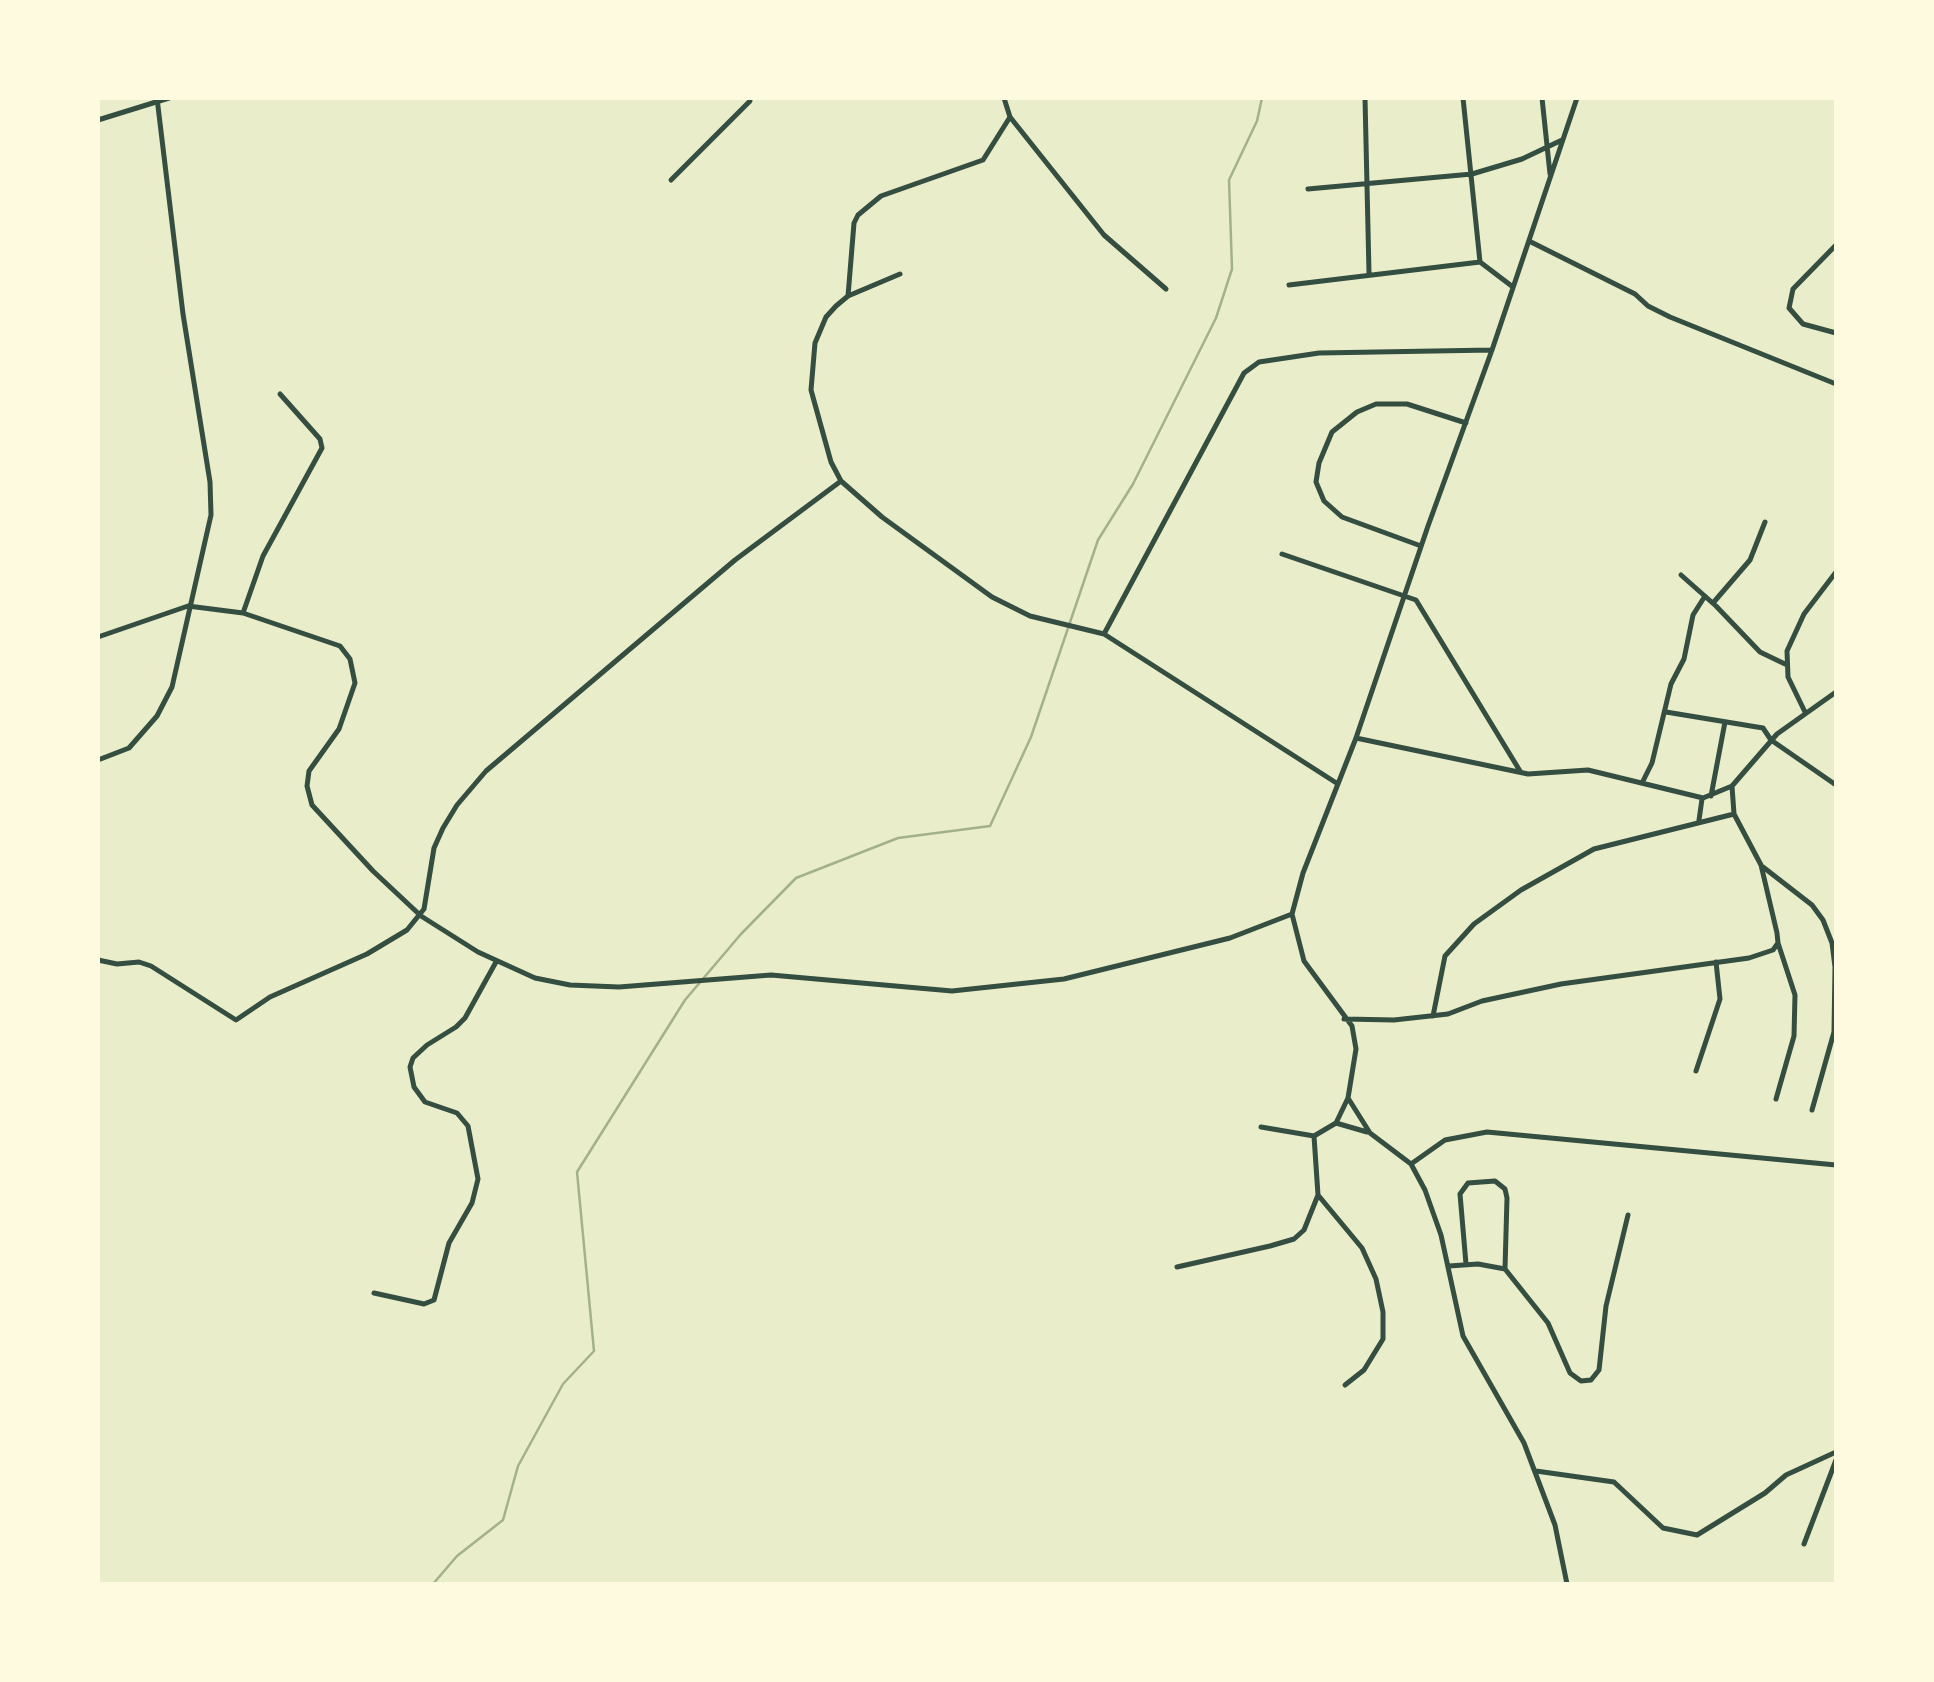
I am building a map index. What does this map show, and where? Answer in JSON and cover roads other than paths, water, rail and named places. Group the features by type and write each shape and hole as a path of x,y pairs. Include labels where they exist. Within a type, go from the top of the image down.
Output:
{"street":[{"path":"98,120 169,98"},
{"path":"671,180 749,98"},
{"path":"1004,98 1010,117 1104,235 1166,289"},
{"path":"1366,98 1369,274"},
{"path":"1463,98 1480,262"},
{"path":"1542,98 1550,176"},
{"path":"1261,1127 1314,1136 1336,1124 1348,1098 1356,1049 1352,1026 1304,961 1292,914 1303,873 1356,738 1577,98"},
{"path":"98,760 129,748 156,716 172,687 212,498 183,314 158,99"},
{"path":"848,296 854,222 858,215 882,196 983,160 1010,117"},
{"path":"1308,189 1472,174 1522,159 1564,138"},
{"path":"1529,241 1634,294 1659,312 1836,384"},
{"path":"1836,244 1793,288 1790,308 1803,324 1836,333"},
{"path":"1289,285 1480,262 1514,287"},
{"path":"900,274 848,296 826,317 815,343 811,390 831,462 842,481 882,517 992,597 1030,616 1104,634 1338,784"},
{"path":"1104,634 1244,373 1259,362 1319,353 1492,350"},
{"path":"243,613 263,556 322,448 320,439 280,394"},
{"path":"1421,546 1342,517 1324,501 1316,482 1319,463 1332,432 1357,412 1376,404 1407,404 1466,422"},
{"path":"98,960 117,964 140,962 165,972 236,1020 270,997 367,954 406,930 421,916 434,848 443,828 486,772 735,560 842,481"},
{"path":"1713,603 1750,560 1765,522"},
{"path":"1282,554 1404,595 1422,606 1521,773"},
{"path":"1805,712 1786,664 1786,650 1804,614 1836,572"},
{"path":"1680,575 1760,652 1786,664"},
{"path":"1642,783 1652,763 1671,684 1684,659 1693,615 1705,596"},
{"path":"98,637 188,606 243,613 334,642 346,651 354,683 351,701 339,730 309,772 308,797 320,816 421,916 496,962 535,978 618,986 770,975 952,991 1064,979 1230,938 1292,914"},
{"path":"1356,738 1521,773 1588,770 1702,798 1732,786 1771,740 1836,692"},
{"path":"1666,712 1762,728 1771,740 1836,785"},
{"path":"1711,796 1726,722"},
{"path":"1732,786 1734,814 1761,865 1778,943 1795,995 1794,1036 1776,1099"},
{"path":"1699,820 1702,798"},
{"path":"1433,1016 1446,956 1474,924 1521,890 1594,849 1734,814"},
{"path":"1761,865 1812,906 1823,920 1832,943 1836,967 1834,1032 1812,1110"},
{"path":"1344,1018 1394,1020 1448,1014 1482,1001 1561,984 1766,954 1778,943"},
{"path":"374,1293 424,1304 434,1300 449,1243 472,1203 478,1178 468,1126 457,1113 425,1102 414,1087 410,1067 427,1044 465,1018 496,962"},
{"path":"1696,1071 1720,999 1716,962"},
{"path":"1348,1098 1370,1133 1411,1164 1425,1190 1448,1266 1463,1336 1507,1408 1536,1471 1554,1524 1567,1584"},
{"path":"1336,1124 1370,1133"},
{"path":"1411,1164 1445,1140 1487,1132 1836,1165"},
{"path":"1177,1267 1294,1239 1304,1230 1318,1195 1314,1136"},
{"path":"1466,1264 1460,1194 1468,1183 1495,1180 1506,1189 1506,1269 1548,1322 1570,1373 1581,1381 1592,1380 1599,1370 1606,1306 1628,1215"},
{"path":"1318,1195 1362,1248 1376,1279 1383,1312 1382,1340 1364,1370 1344,1386"},
{"path":"1448,1266 1506,1269"},
{"path":"1536,1471 1614,1482 1664,1528 1697,1535 1765,1493 1786,1475 1836,1452"},
{"path":"1804,1544 1836,1460"}],"waterway":[{"path":"433,1584 457,1556 503,1520 518,1466 563,1384 594,1351 577,1172 685,1000 796,878 898,838 990,826 1031,737 1098,540 1133,484 1216,318 1232,269 1229,180 1257,121 1262,98"}]}
